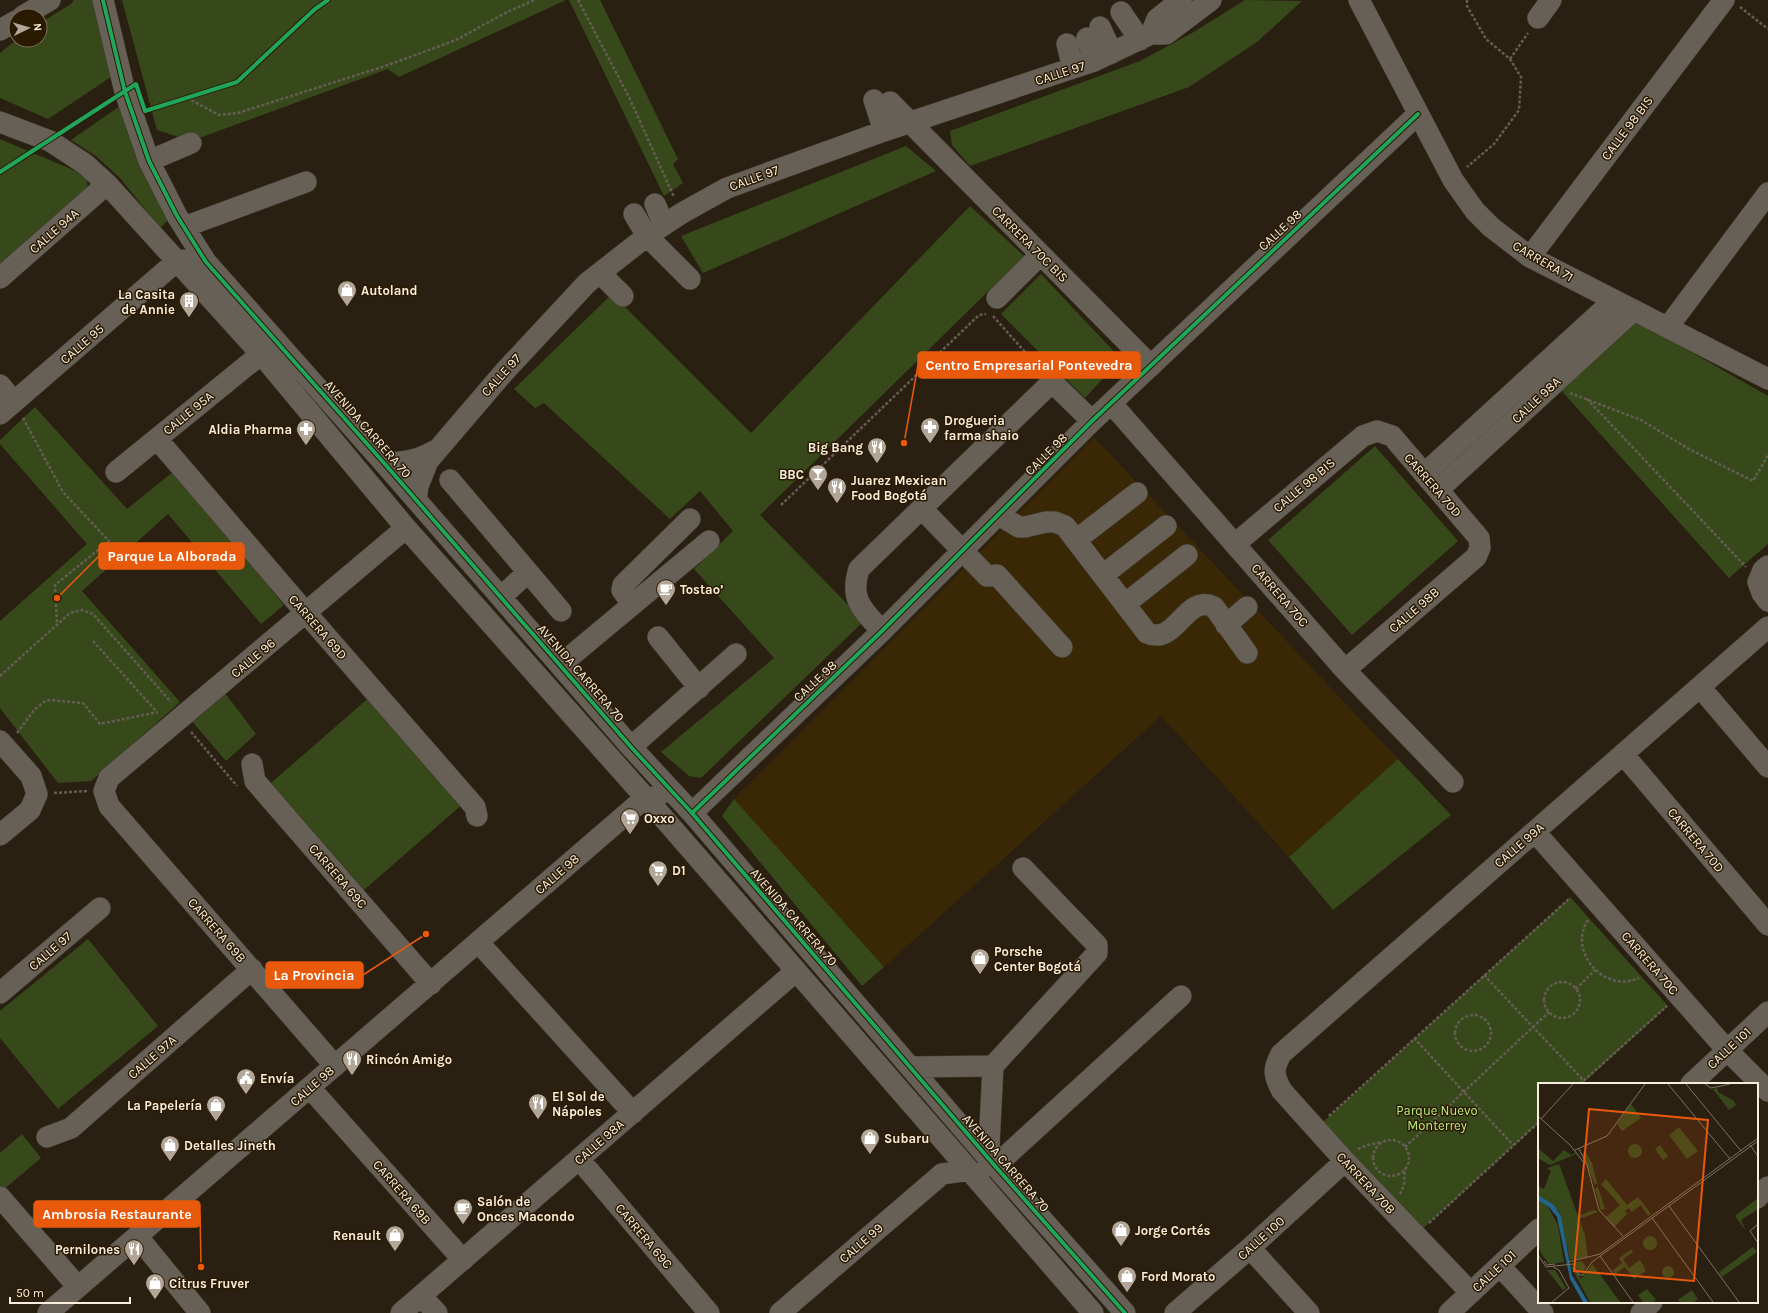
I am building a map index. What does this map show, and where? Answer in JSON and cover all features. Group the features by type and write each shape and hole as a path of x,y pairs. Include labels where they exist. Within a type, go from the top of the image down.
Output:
{"street":[{"path":"36,8 50,0"},
{"name":"AVENIDA CARRERA 70","path":"103,0 125,92 149,161 184,227 206,262 384,463 631,747 692,813 991,1162 1125,1313"},
{"path":"1121,12 1146,37 1157,19 1181,0"},
{"name":"CALLE 97","path":"416,500 422,473 436,450 505,371 587,283 655,230 682,213 727,188 909,122 1073,68 1103,57 1146,37 1166,34 1211,0"},
{"name":"CARRERA 71","path":"1359,0 1453,180 1475,210 1491,227 1530,257 1768,379"},
{"path":"1538,18 1551,0"},
{"name":"CALLE 98 BIS","path":"1530,257 1731,2"},
{"path":"1093,33 1103,57"},
{"path":"1067,44 1073,68"},
{"name":"CARRERA 70C BIS","path":"884,131 882,101 909,122 1151,366"},
{"name":"CALLE 98","path":"692,813 963,552 1092,421 1418,114"},
{"path":"0,122 50,141 85,164 108,184 261,354 406,528 645,798 1093,1313"},
{"path":"149,161 191,143"},
{"path":"184,227 306,182"},
{"name":"CALLE 94A","path":"0,278 108,184"},
{"path":"1668,328 1768,193"},
{"path":"655,204 655,230"},
{"path":"634,214 655,230 690,279"},
{"path":"997,298 1040,255"},
{"path":"178,261 197,259 206,262"},
{"name":"CALLE 95","path":"7,408 178,261"},
{"path":"600,273 623,296"},
{"name":"CALLE 98A","path":"1424,474 1614,300"},
{"name":"CALLE 98A","path":"1438,490 1634,310"},
{"name":"CALLE 95A","path":"116,472 261,354"},
{"path":"882,631 859,604 855,593 855,581 859,569 1052,382 1092,421"},
{"path":"0,385 7,408"},
{"name":"CARRERA 70C","path":"1111,403 1345,670 1453,782"},
{"name":"CALLE 98 BIS","path":"1235,544 1363,436 1377,431"},
{"name":"CARRERA 70D","path":"1377,431 1392,436 1438,490 1469,514 1479,538 1488,549"},
{"name":"CARRERA 69D","path":"157,439 475,807 476,816"},
{"name":"CALLE 97","path":"384,463 411,461 436,450"},
{"path":"450,480 561,612"},
{"path":"1076,540 1137,493"},
{"path":"922,509 987,576 997,576 1062,647"},
{"path":"999,515 1019,527 1046,522 1055,522 1065,526 1147,633 1155,636 1165,634 1198,605 1214,588"},
{"path":"632,604 622,590 623,586 690,519"},
{"path":"1103,575 1166,526"},
{"name":"CALLE 96","path":"104,791 109,778 180,714 306,613 406,528"},
{"path":"560,665 710,541"},
{"name":"CALLE 98B","path":"1345,670 1476,557 1488,549"},
{"path":"1125,604 1187,555"},
{"path":"501,597 527,573"},
{"path":"1763,574 1762,594 1768,601"},
{"path":"1198,605 1207,604 1214,607 1247,653"},
{"path":"1226,625 1247,607"},
{"name":"CALLE 99A","path":"1274,1067 1281,1054 1768,627"},
{"path":"658,637 699,688"},
{"path":"631,747 736,654"},
{"path":"1700,687 1768,767"},
{"path":"0,834 30,810 37,794 31,776 2,743"},
{"name":"CARRERA 70D","path":"1623,754 1768,925"},
{"name":"CARRERA 69C","path":"252,764 256,781 431,984"},
{"name":"CARRERA 69B","path":"104,791 109,806 335,1066"},
{"path":"645,798 654,795 661,797 692,813"},
{"name":"CALLE 98","path":"48,1313 479,943 645,798"},
{"name":"CARRERA 70C","path":"1535,832 1727,1050 1768,1091"},
{"path":"991,1162 993,1066 1097,953 1098,950 1096,945 1023,868"},
{"name":"CALLE 97","path":"0,993 100,908"},
{"path":"479,943 633,1113"},
{"name":"CALLE 97A","path":"47,1136 71,1128 252,969"},
{"name":"CALLE 98A","path":"402,1313 796,971"},
{"path":"949,1148 955,1149 976,1172 979,1173 985,1171 991,1162 1181,996"},
{"name":"CALLE 101","path":"1692,1083 1768,1012"},
{"path":"910,1067 993,1066"},
{"name":"CARRERA 70B","path":"1274,1067 1276,1081 1282,1091 1349,1157 1416,1236 1471,1292"},
{"name":"CARRERA 69B","path":"310,1088 463,1260"},
{"path":"949,1148 942,1174 969,1170"},
{"name":"CALLE 100","path":"1175,1313 1250,1248 1349,1157"},
{"name":"CARRERA 69C","path":"579,1159 708,1313"},
{"name":"CALLE 99","path":"780,1313 942,1174"},
{"path":"1758,1197 1768,1187"},
{"path":"0,1197 78,1287"},
{"name":"CALLE 101","path":"1449,1313 1538,1230"},
{"path":"137,1236 200,1313"},
{"path":"1250,1248 1309,1313"},
{"path":"1500,1266 1542,1313"},
{"path":"421,1296 437,1313"},
{"path":"1641,1313 1651,1303"}],"path":[{"path":"187,98 219,115 238,113 388,65 456,40 507,12 534,0"},
{"path":"578,0 629,97 682,213"},
{"path":"1453,180 1494,144 1519,110 1522,77 1510,59 1486,38 1467,6 1467,0"},
{"path":"1731,2 1768,29"},
{"path":"1510,59 1538,18"},
{"path":"180,100 194,96"},
{"path":"781,505 979,316 984,313 993,316 1052,382"},
{"path":"1551,386 1641,420 1689,449 1753,481 1768,455"},
{"path":"1586,399 1744,565 1763,574"},
{"path":"7,408 63,492 109,541 55,585 57,625"},
{"path":"0,676 70,613 82,610 93,614 180,714 241,791"},
{"path":"93,641 157,712"},
{"path":"2,743 21,729 39,705 49,700 83,703 100,724 157,712 180,714"},
{"path":"37,794 104,791"},
{"path":"1324,1120 1575,894"},
{"path":"1589,918 1585,924 1582,936 1583,948 1587,960 1594,970 1603,977 1614,981 1625,982 1641,978"},
{"path":"1576,989 1594,970"},
{"path":"1484,975 1584,1081"},
{"path":"1560,982 1572,984 1576,989 1579,994 1579,1005 1572,1015 1560,1018 1549,1012 1544,999 1549,988 1560,982"},
{"path":"1581,1083 1679,996"},
{"path":"1405,1147 1549,1012"},
{"path":"1476,1016 1487,1022 1490,1027 1490,1039 1487,1044 1478,1050 1464,1049 1456,1039 1456,1026 1464,1017 1476,1016"},
{"path":"1414,1038 1513,1145"},
{"path":"1416,1236 1538,1123"},
{"path":"1349,1157 1362,1146 1382,1142 1394,1141 1405,1147 1409,1158 1405,1169 1404,1185 1399,1197"},
{"path":"1382,1142 1374,1151 1373,1158 1377,1170 1389,1176 1396,1175 1405,1169"}],"shaded area":[{"path":"1094,437 1398,759 1289,857 1161,716 884,967 734,799"}],"green space":[{"path":"74,0 93,0 111,77 48,119 0,98 0,53 8,46 8,48 48,48 48,18 71,4"},
{"path":"122,0 566,0 399,77 388,69 191,141 157,130"},
{"path":"569,0 600,0 678,159 673,164 683,183 664,196"},
{"path":"1245,0 1302,1 1257,42 1189,87 970,166 952,145 950,131 1140,61 1192,33"},
{"path":"120,106 148,178 169,219 160,228 121,179 96,156 71,140"},
{"path":"0,139 78,172 87,180 88,192 0,271"},
{"path":"906,146 936,171 703,273 681,236"},
{"path":"970,206 1024,256 760,515 864,621 701,778 689,776 661,752 774,658 694,569 733,531 700,491 670,519 544,403 535,408 514,389 610,296 625,307 751,433"},
{"path":"1041,274 1121,359 1085,398 1001,314"},
{"path":"1637,321 1768,396 1768,544 1729,578 1560,389"},
{"path":"35,407 127,509 174,471 284,605 261,624 168,514 82,591 180,702 91,781 58,783 0,708 0,621 87,544 0,444 0,440"},
{"path":"1375,446 1458,541 1352,635 1268,540"},
{"path":"225,693 256,734 226,761 191,720"},
{"path":"372,695 465,802 364,890 271,783"},
{"path":"1398,759 1451,815 1333,910 1289,857"},
{"path":"734,799 884,967 862,986 722,816"},
{"name":"Parque Nuevo Monterrey","path":"1570,897 1668,1006 1583,1083 1538,1083 1538,1124 1420,1231 1323,1122"},
{"path":"88,939 158,1026 58,1109 0,1038 0,1011"},
{"path":"22,1134 41,1158 2,1191 0,1189 0,1153"}],"cycle path":[{"path":"103,0 125,92 149,161 177,216 206,262 384,463 631,747 692,813 995,1166 1125,1313"},
{"path":"0,172 136,84 145,111 237,82 315,9 328,0"},
{"path":"692,813 882,631 1092,421 1418,114"}],"place":[{"name":"Autoland","path":"347,307"},
{"name":"La Casita de Annie","path":"189,318"},
{"name":"Centro Empresarial Pontevedra","path":"904,443"},
{"name":"Drogueria farma shaio","path":"930,444"},
{"name":"Aldia Pharma","path":"306,446"},
{"name":"Big Bang","path":"877,464"},
{"name":"BBC","path":"818,491"},
{"name":"Juarez Mexican Food Bogotá","path":"837,504"},
{"name":"Parque La Alborada","path":"57,598"},
{"name":"Tostao’","path":"666,606"},
{"name":"Oxxo","path":"630,835"},
{"name":"D1","path":"658,887"},
{"name":"La Provincia","path":"426,934"},
{"name":"Porsche Center Bogotá","path":"980,975"},
{"name":"Rincón Amigo","path":"352,1076"},
{"name":"Envía","path":"246,1095"},
{"name":"El Sol de Nápoles","path":"538,1120"},
{"name":"La Papelería","path":"216,1122"},
{"name":"Subaru","path":"870,1155"},
{"name":"Detalles Jineth","path":"170,1162"},
{"name":"Salón de Onces Macondo","path":"463,1225"},
{"name":"Jorge Cortés","path":"1121,1247"},
{"name":"Renault","path":"395,1252"},
{"name":"Pernilones","path":"134,1266"},
{"name":"Ambrosia Restaurante","path":"201,1267"},
{"name":"Ford Morato","path":"1127,1293"},
{"name":"Citrus Fruver","path":"155,1300"}]}
